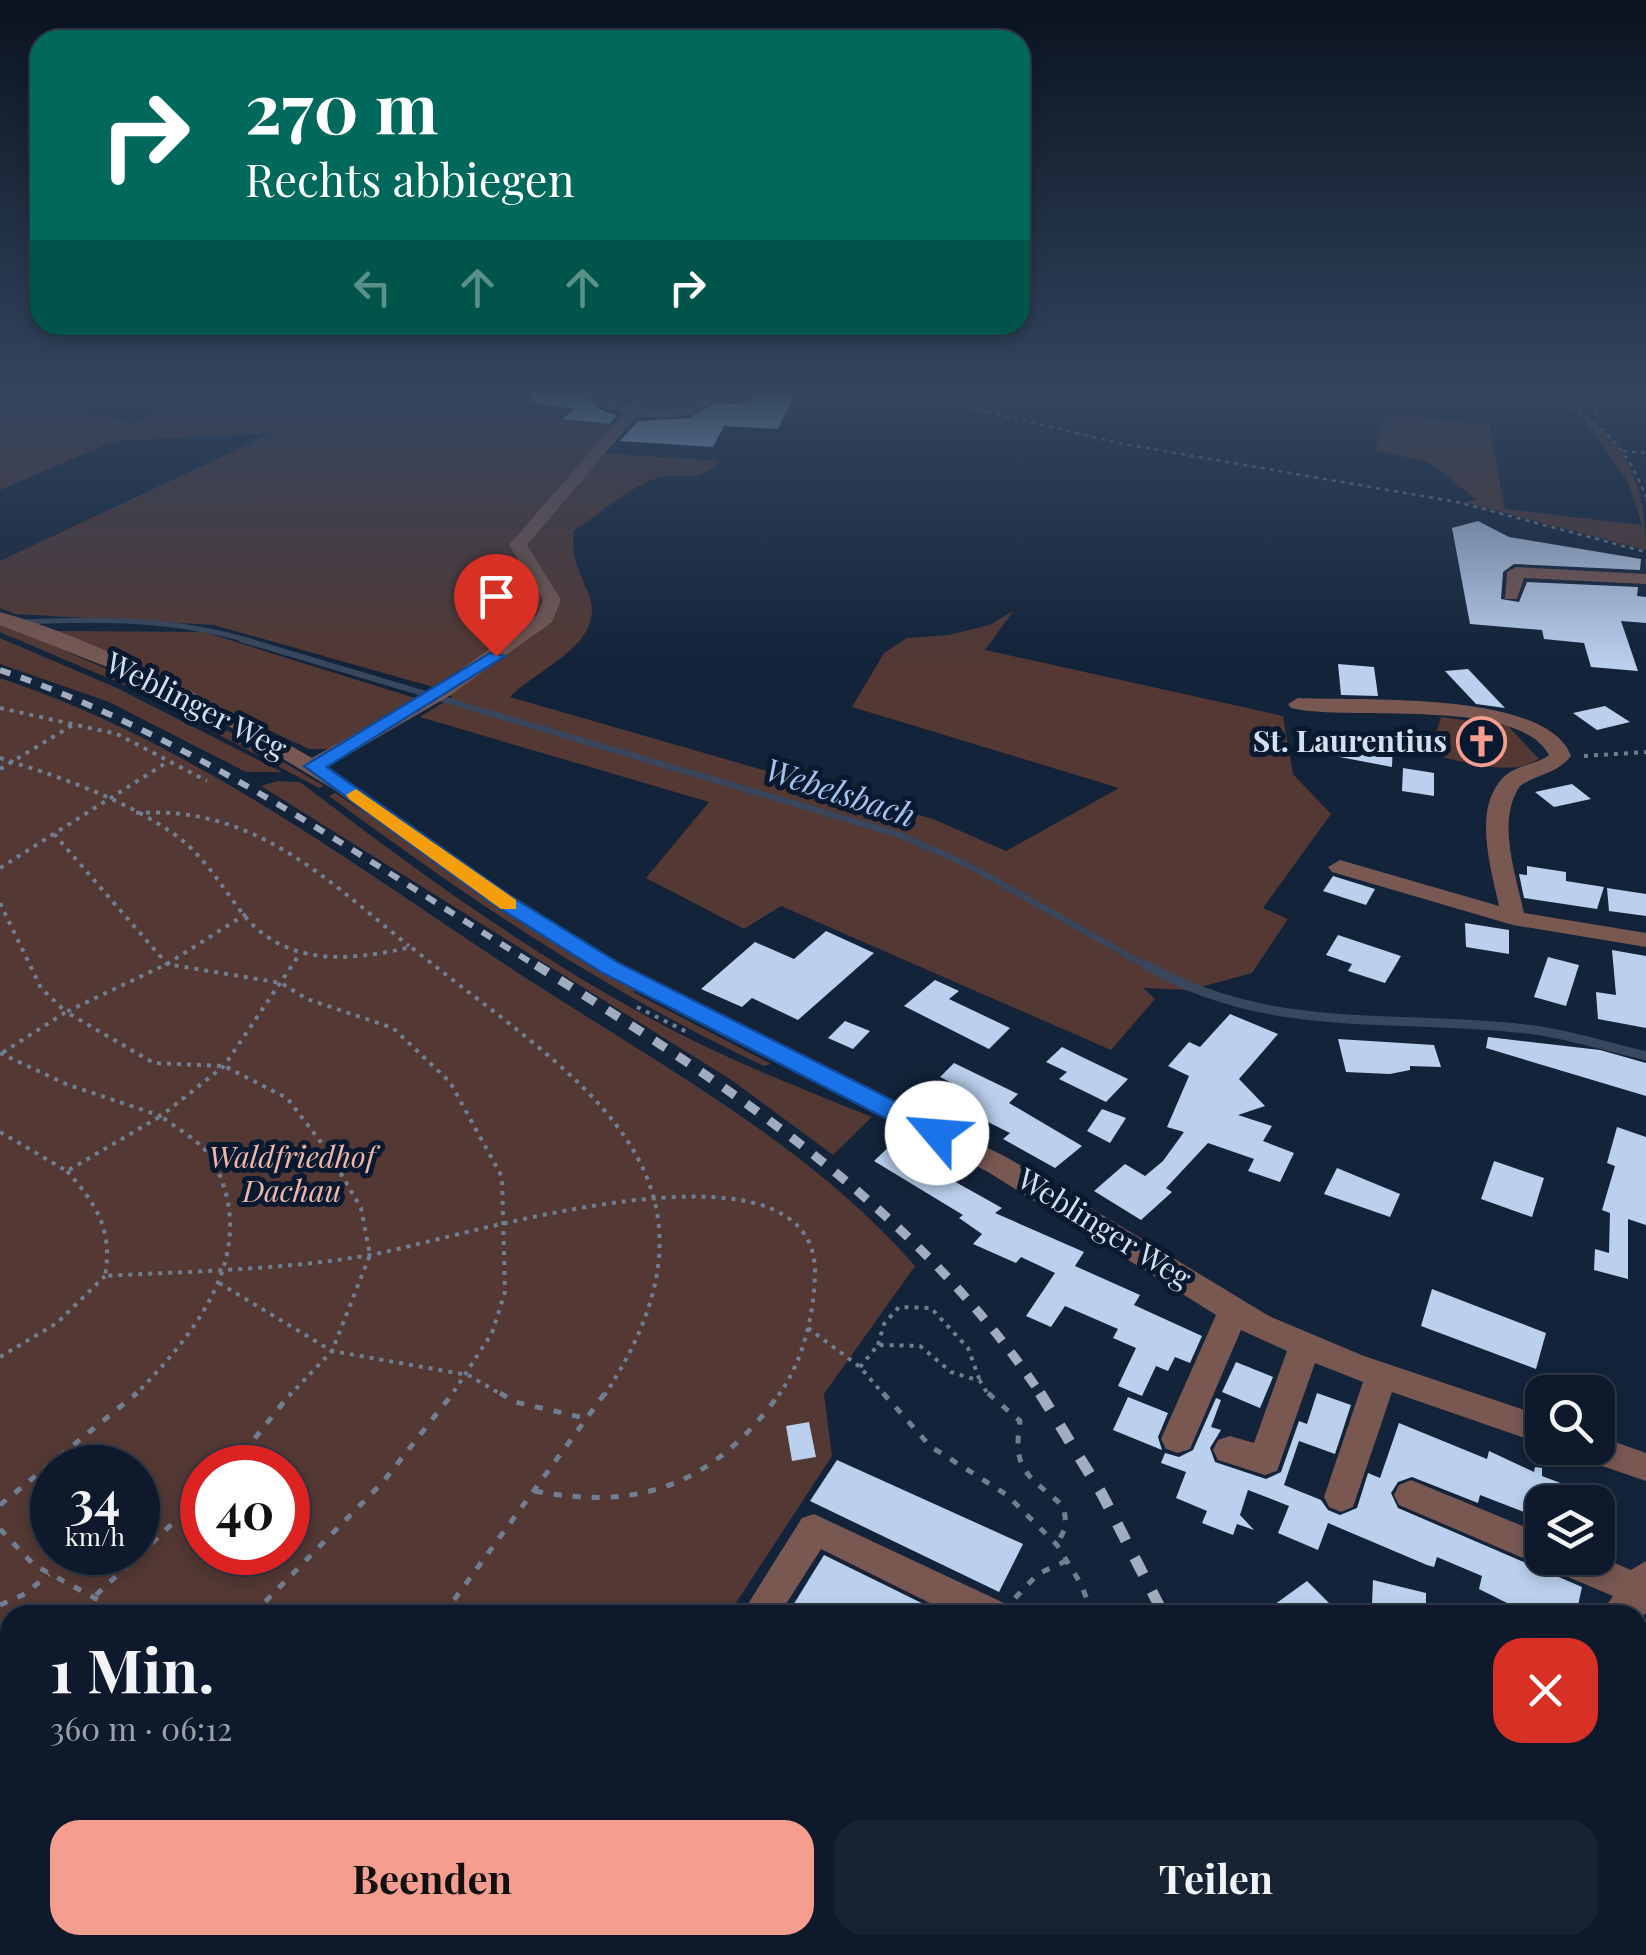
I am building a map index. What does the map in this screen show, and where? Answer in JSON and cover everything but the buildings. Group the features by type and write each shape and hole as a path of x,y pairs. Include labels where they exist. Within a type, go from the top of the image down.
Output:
{"street":[{"path":"314,766 434,697 545,618 552,600 518,545 570,482"},
{"path":"1512,595 1516,572 1513,550"},
{"path":"1516,572 1646,579"},
{"name":"Weblinger Weg","path":"11,622 132,672 314,766 501,900 609,967 998,1164 1234,1310 1305,1345 1525,1424"},
{"path":"1298,704 1482,712 1548,738 1560,756 1547,768 1509,784 1498,808 1502,858 1514,918"},
{"path":"1340,867 1514,918 1646,940"},
{"path":"1178,1439 1234,1310"},
{"path":"1230,1450 1265,1461 1305,1345"},
{"path":"1341,1497 1382,1374"},
{"path":"1615,1456 1646,1467"},
{"path":"1410,1496 1525,1543"},
{"path":"765,1605 814,1529 989,1605"},
{"path":"1596,1575 1636,1595"}],"path":[{"path":"1343,482 1457,502 1646,552"},
{"path":"0,708 117,734 207,781"},
{"path":"0,768 76,723"},
{"path":"1560,756 1646,752"},
{"path":"0,758 110,798 176,835 218,874 258,932 299,955 338,956 411,947"},
{"path":"0,868 170,760"},
{"path":"136,813 167,807 231,821 356,900 597,1097 636,1148 655,1193 663,1228 662,1269 646,1321 617,1382 450,1605"},
{"path":"54,834 167,964 282,983 307,999 393,1028 450,1082 502,1177 505,1292 492,1333 468,1375 383,1482 262,1605"},
{"path":"0,903 41,988 66,1012 154,1062 224,1066 288,1098 361,1208 370,1255 332,1351 282,1403 249,1445"},
{"path":"0,1054 66,1012 167,964 246,914"},
{"path":"67,1171 161,1116 224,1066 299,955"},
{"path":"0,1054 66,1084 161,1116 211,1158 234,1208 228,1267 178,1353 116,1414 0,1506"},
{"path":"0,1132 67,1171 100,1207 112,1244 106,1276 75,1312 39,1339 0,1357"},
{"path":"106,1276 370,1255 504,1221 655,1193 735,1200 770,1210 803,1228 812,1246 816,1270 808,1328 784,1390 754,1433 701,1473 642,1496 568,1502 536,1490"},
{"path":"219,1283 332,1351 468,1375 515,1402 589,1420"},
{"path":"860,1367 878,1346 884,1324 899,1307 930,1308 968,1348 980,1381 994,1404 1020,1421 1013,1453 1018,1470 1064,1507 1066,1526 1057,1545"},
{"path":"808,1328 860,1367 930,1446 1007,1495 1057,1545 1082,1584 1089,1605"},
{"path":"878,1346 920,1346 951,1372 980,1381"},
{"path":"96,1595 180,1517"},
{"path":"0,1529 30,1559"},
{"path":"1006,1605 1038,1574 1066,1562"},
{"path":"2,1605 25,1594 48,1575"},
{"path":"51,1575 111,1605"}],"green space":[{"path":"0,482 18,482 0,490"},
{"path":"167,482 646,482 574,531 574,555 592,610 589,626 568,652 510,697 933,819 1006,851 1119,788 852,707 884,653 907,638 949,635 990,625 1014,610 985,650 1283,716 1293,774 1331,814 1263,908 1288,919 1252,973 1190,990 1143,988 1155,999 1111,1050 781,906 744,929 646,878 709,802 420,717 452,697 440,689 214,625 15,614 0,608 0,561"},
{"path":"1455,482 1500,482 1505,509 1642,525 1628,482 1636,482 1646,550 1463,502 1477,500"},
{"path":"0,624 165,698 324,786 319,788 129,687 0,632"},
{"path":"56,631 204,632 415,698 329,749 309,749"},
{"path":"0,638 117,688 282,772 246,772 109,702 0,664"},
{"name":"Waldfriedhof Dachau","path":"0,678 140,736 272,811 731,1109 828,1182 915,1266 824,1394 832,1456 735,1605 0,1605"},
{"path":"1441,717 1508,726 1539,759 1527,765 1500,768 1430,754"},
{"path":"278,781 300,782 470,906 602,991 703,1045 872,1117 833,1155 733,1081 261,786"},
{"path":"335,793 637,989 633,992 771,1064 764,1066 705,1037 593,975 434,872 329,796"}],"waterway":[{"name":"Webelsbach","path":"24,622 138,622 194,628 250,641"},
{"name":"Webelsbach","path":"241,639 900,835 970,866 1150,968"},
{"name":"Webelsbach","path":"1146,965 1194,988 1288,1013 1534,1030 1646,1056"}],"railway":[{"path":"0,670 72,698 211,766 540,968"},
{"path":"536,965 746,1103 813,1154 936,1266 992,1328 1041,1395"},
{"path":"1041,1395 1102,1494 1159,1605"}],"slow traffic":[{"path":"356,795 509,904"}],"place":[{"name":"St. Laurentius","path":"1482,742"}],"route":[{"path":"496,656 426,702 314,766 501,900 609,967 937,1133"}]}
